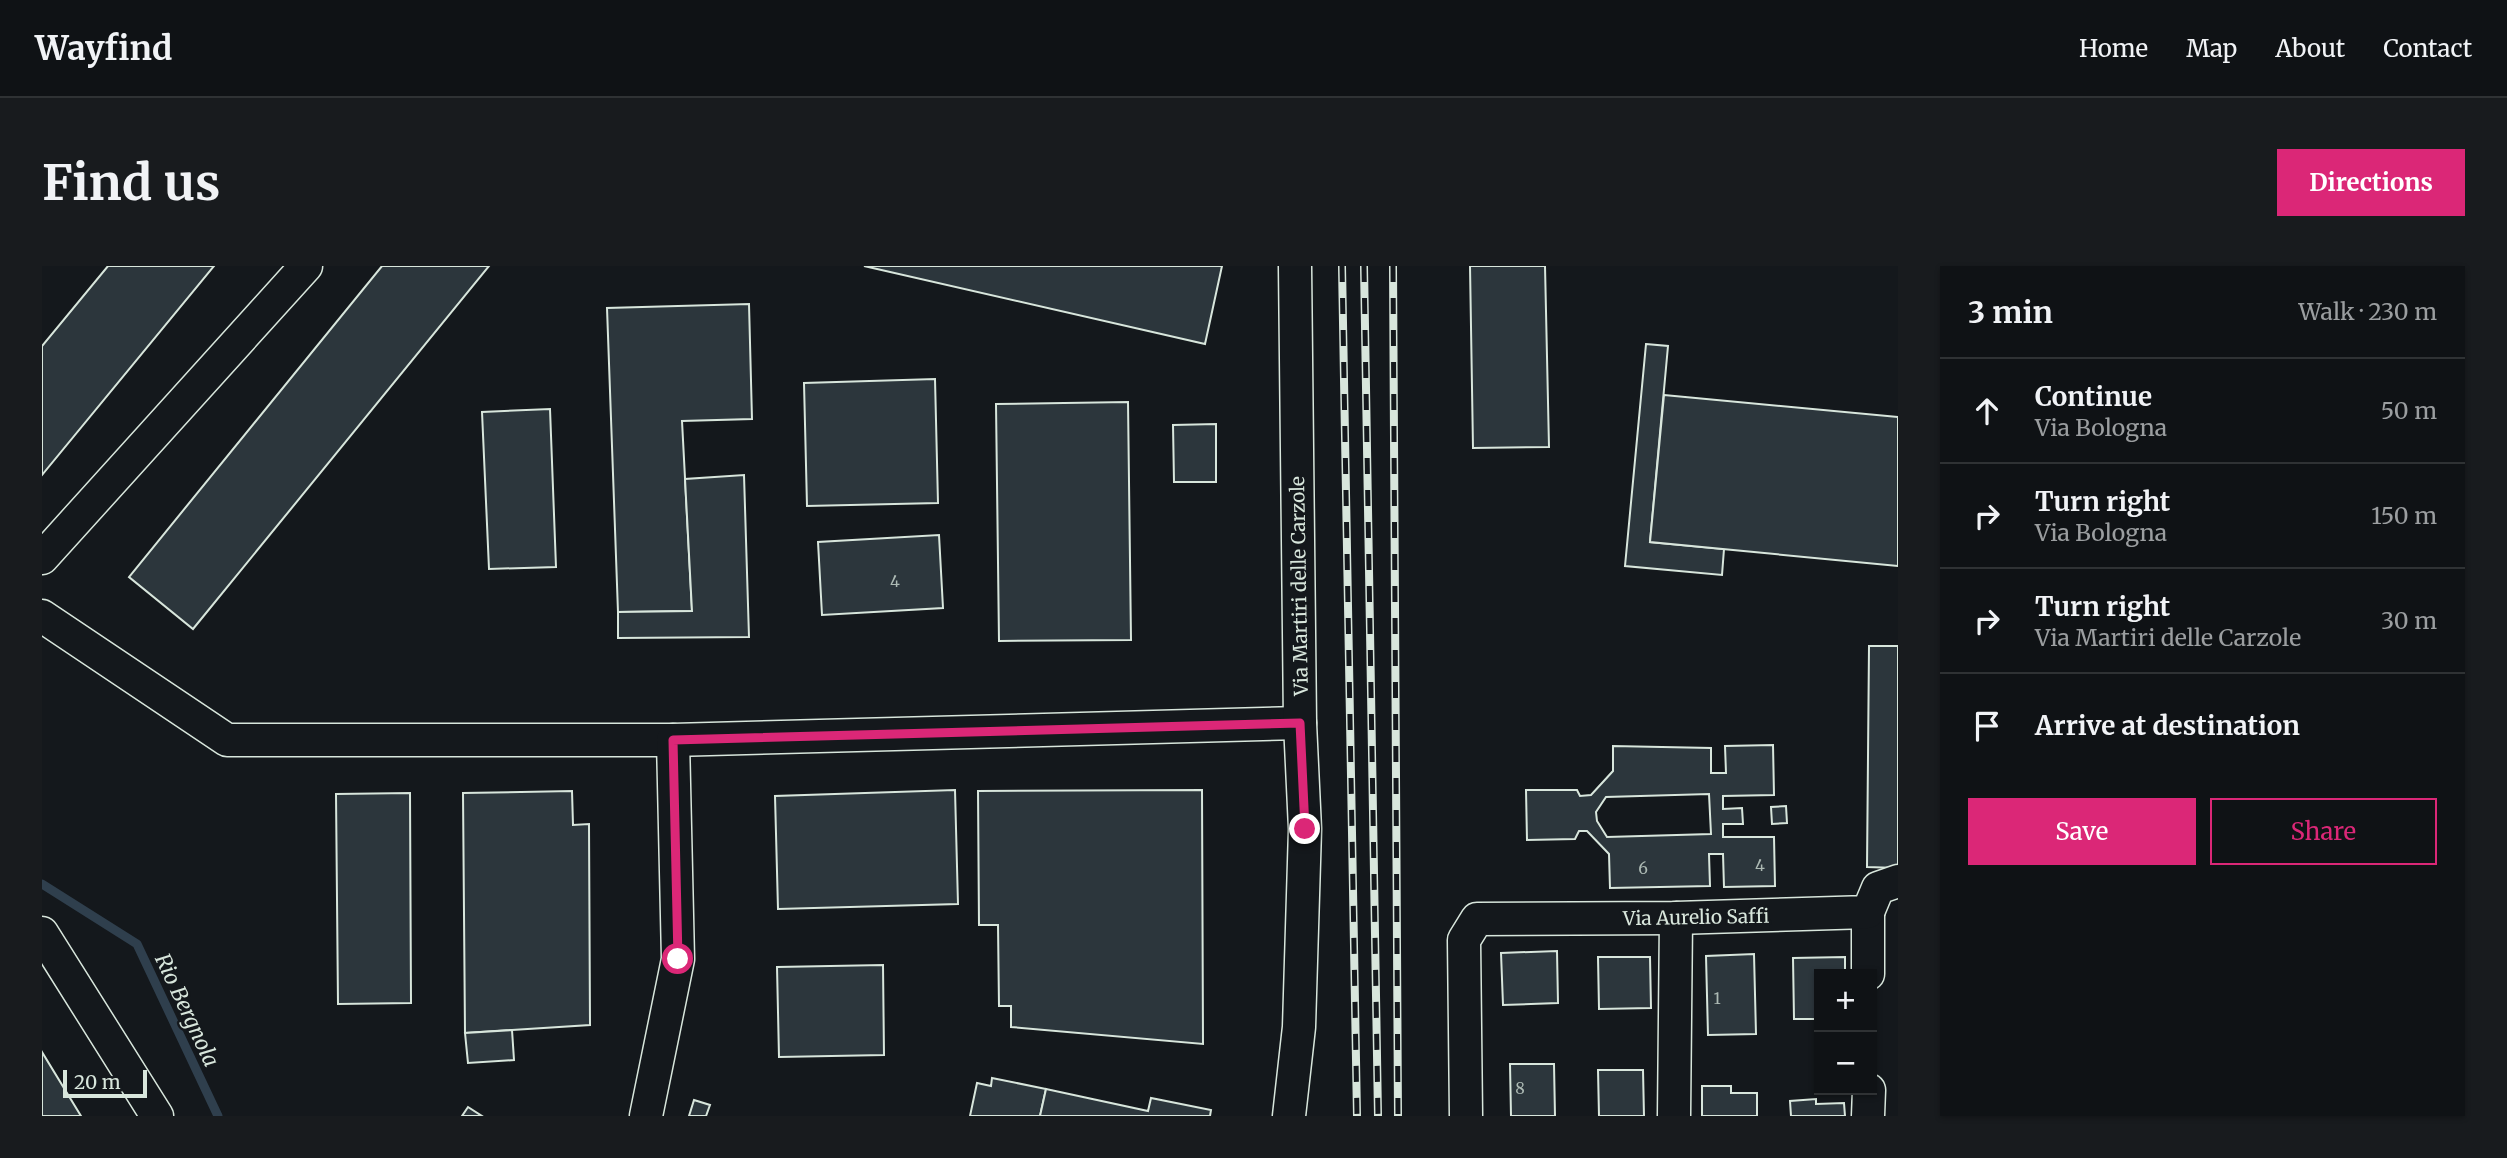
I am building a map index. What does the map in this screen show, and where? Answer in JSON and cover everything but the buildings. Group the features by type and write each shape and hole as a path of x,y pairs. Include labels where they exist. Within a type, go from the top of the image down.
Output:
{"street":[{"path":"42,558 306,266"},
{"name":"Via Martiri delle Carzole","path":"1289,1116 1300,1027 1305,829 1300,723 1295,266"},
{"path":"42,616 227,740 673,740 1300,723"},
{"path":"646,1116 678,959 673,740"},
{"path":"1868,969 1868,912 1878,888 1898,881"},
{"name":"Via Aurelio Saffi","path":"1466,1116 1464,940 1478,919 1676,918 1868,912"},
{"path":"1674,1116 1676,918"},
{"path":"42,933 157,1116"},
{"path":"1868,1116 1869,1095"}],"waterway":[{"name":"Rio Bergnola","path":"42,884 137,944 218,1116"}],"railway":[{"path":"1342,266 1357,1116"},
{"path":"1364,266 1378,1116"},
{"path":"1393,266 1398,1116"}],"route":[{"path":"678,959 673,740 1300,723 1305,829"}]}
